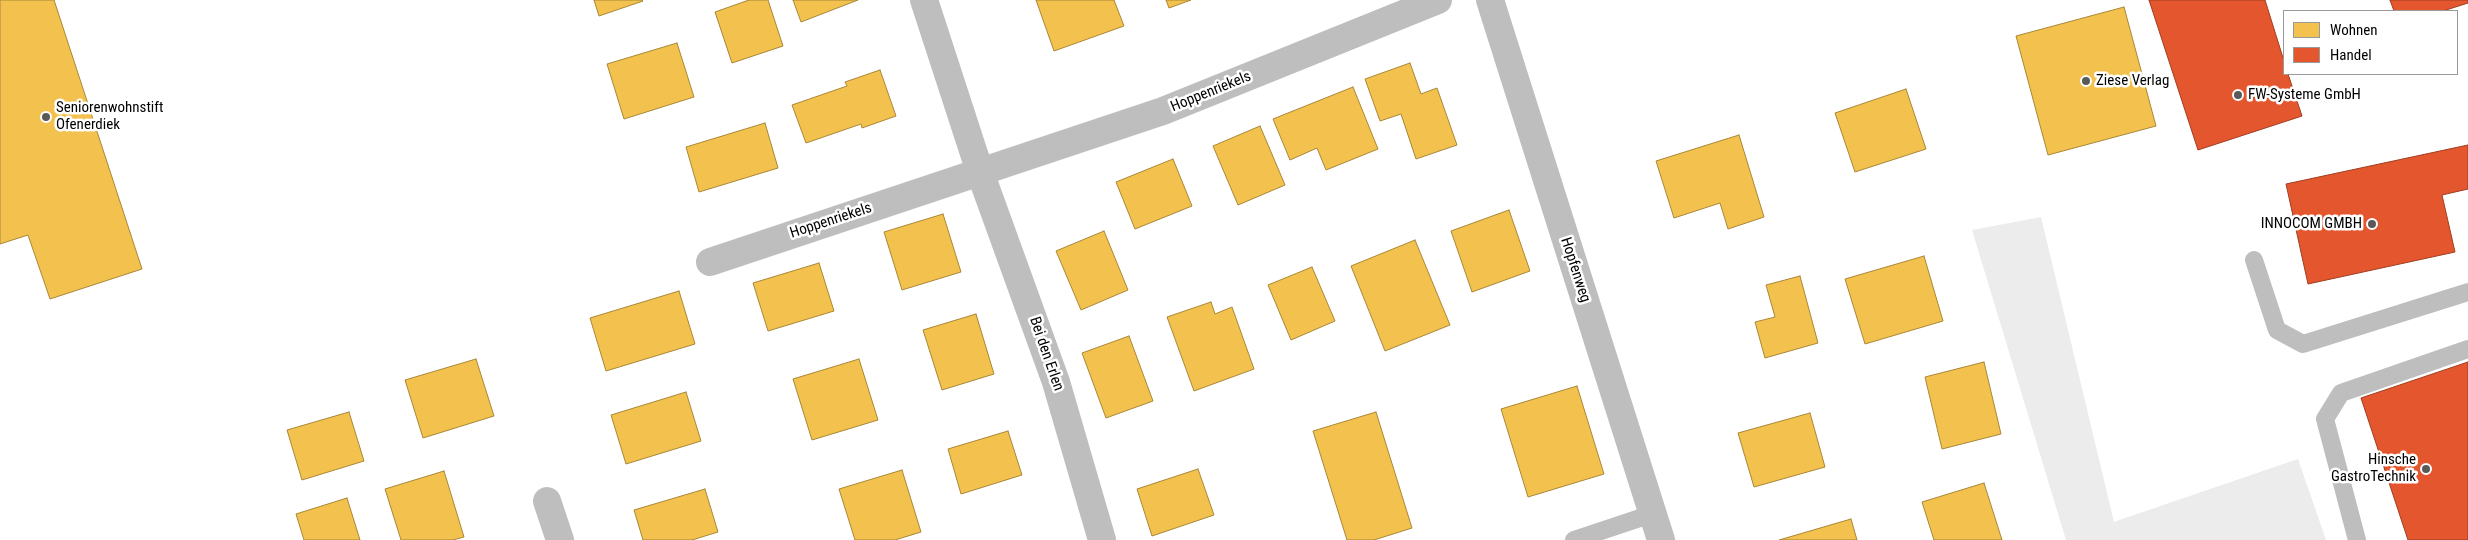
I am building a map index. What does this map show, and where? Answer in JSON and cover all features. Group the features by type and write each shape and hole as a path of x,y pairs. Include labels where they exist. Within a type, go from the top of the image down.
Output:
{"street":[{"path":"924,0 980,172"},
{"name":"Hoppenriekels","path":"710,262 1163,111 1438,0"},
{"name":"Hopfenweg","path":"1490,0 1652,514 1662,540"},
{"name":"Bei den Erlen","path":"980,172 1056,382 1102,540"},
{"path":"547,501 560,540"}],"lane":[{"path":"2254,260 2277,330 2303,344 2468,292"},
{"path":"2357,540 2325,419 2340,393 2468,349"},
{"path":"1574,540 1652,514"}],"shaded area":[{"path":"2041,217 2114,522 2298,459 2326,540 2066,540 1972,230"}],"building: Wohnen":[{"name":"Seniorenwohnstift Ofenerdiek","path":"0,0 54,0 142,269 50,299 28,235 0,244"},
{"path":"594,0 642,0 643,1 599,16"},
{"path":"749,0 768,0 783,46 732,63 715,12"},
{"path":"793,0 858,0 801,22"},
{"path":"1036,0 1114,0 1124,26 1054,51"},
{"path":"1166,0 1191,0 1169,8"},
{"name":"Ziese Verlag","path":"2124,7 2156,126 2048,155 2016,36"},
{"path":"677,43 694,97 624,119 607,64"},
{"path":"1410,63 1421,94 1437,88 1457,145 1416,159 1401,114 1380,121 1365,79"},
{"path":"880,70 896,116 862,128 861,124 806,143 792,105 847,86 845,82"},
{"path":"1353,87 1378,149 1326,170 1317,148 1290,160 1273,119"},
{"path":"1906,89 1926,149 1855,172 1835,113"},
{"path":"765,123 778,168 699,192 686,147"},
{"path":"1260,126 1285,185 1238,205 1213,146"},
{"path":"1739,135 1764,217 1728,229 1720,203 1674,218 1656,161"},
{"path":"1173,159 1192,206 1135,229 1116,182"},
{"path":"1509,210 1530,271 1472,292 1451,231"},
{"path":"943,214 961,272 902,290 884,232"},
{"path":"1104,231 1128,290 1081,310 1056,251"},
{"path":"1415,240 1450,325 1385,351 1351,266"},
{"path":"1924,256 1943,321 1865,344 1845,279"},
{"path":"819,263 834,311 768,331 753,283"},
{"path":"1312,267 1335,321 1291,340 1268,285"},
{"path":"1800,276 1818,343 1765,358 1755,322 1775,317 1766,285"},
{"path":"679,291 695,344 606,371 590,318"},
{"path":"1211,302 1215,314 1232,307 1254,369 1194,391 1167,317"},
{"path":"976,314 994,374 942,390 923,330"},
{"path":"1129,336 1153,401 1106,418 1082,353"},
{"path":"476,359 494,416 423,438 405,380"},
{"path":"859,359 878,420 812,440 793,379"},
{"path":"1984,362 2001,434 1942,449 1925,377"},
{"path":"1577,386 1604,474 1528,497 1501,409"},
{"path":"686,392 701,441 626,464 611,415"},
{"path":"349,412 364,461 302,480 287,430"},
{"path":"1376,412 1412,528 1374,540 1347,540 1313,431"},
{"path":"1810,413 1825,467 1754,487 1738,433"},
{"path":"1008,431 1022,475 961,494 948,449"},
{"path":"1198,469 1214,515 1152,536 1137,489"},
{"path":"902,470 921,532 895,540 855,540 839,489"},
{"path":"444,471 464,537 453,540 401,540 385,489"},
{"path":"1984,483 2002,540 1934,540 1922,502"},
{"path":"705,489 718,532 692,540 643,540 634,510"},
{"path":"347,498 360,540 304,540 296,514"},
{"path":"1851,519 1857,540 1779,540"}],"building: Handel":[{"name":"FW-Systeme GmbH","path":"2149,0 2265,0 2283,58 2283,75 2288,75 2302,116 2198,150"},
{"path":"2390,0 2468,0 2468,3 2446,10 2394,10"},
{"name":"INNOCOM GMBH","path":"2468,145 2468,189 2442,195 2455,252 2308,284 2286,184"},
{"name":"Hinsche GastroTechnik","path":"2468,362 2468,540 2408,540 2361,398"}],"place":[{"name":"Ziese Verlag","path":"2086,81"},
{"name":"FW-Systeme GmbH","path":"2238,95"},
{"name":"Seniorenwohnstift Ofenerdiek","path":"46,117"},
{"name":"INNOCOM GMBH","path":"2372,224"},
{"name":"Hinsche GastroTechnik","path":"2426,469"}]}
